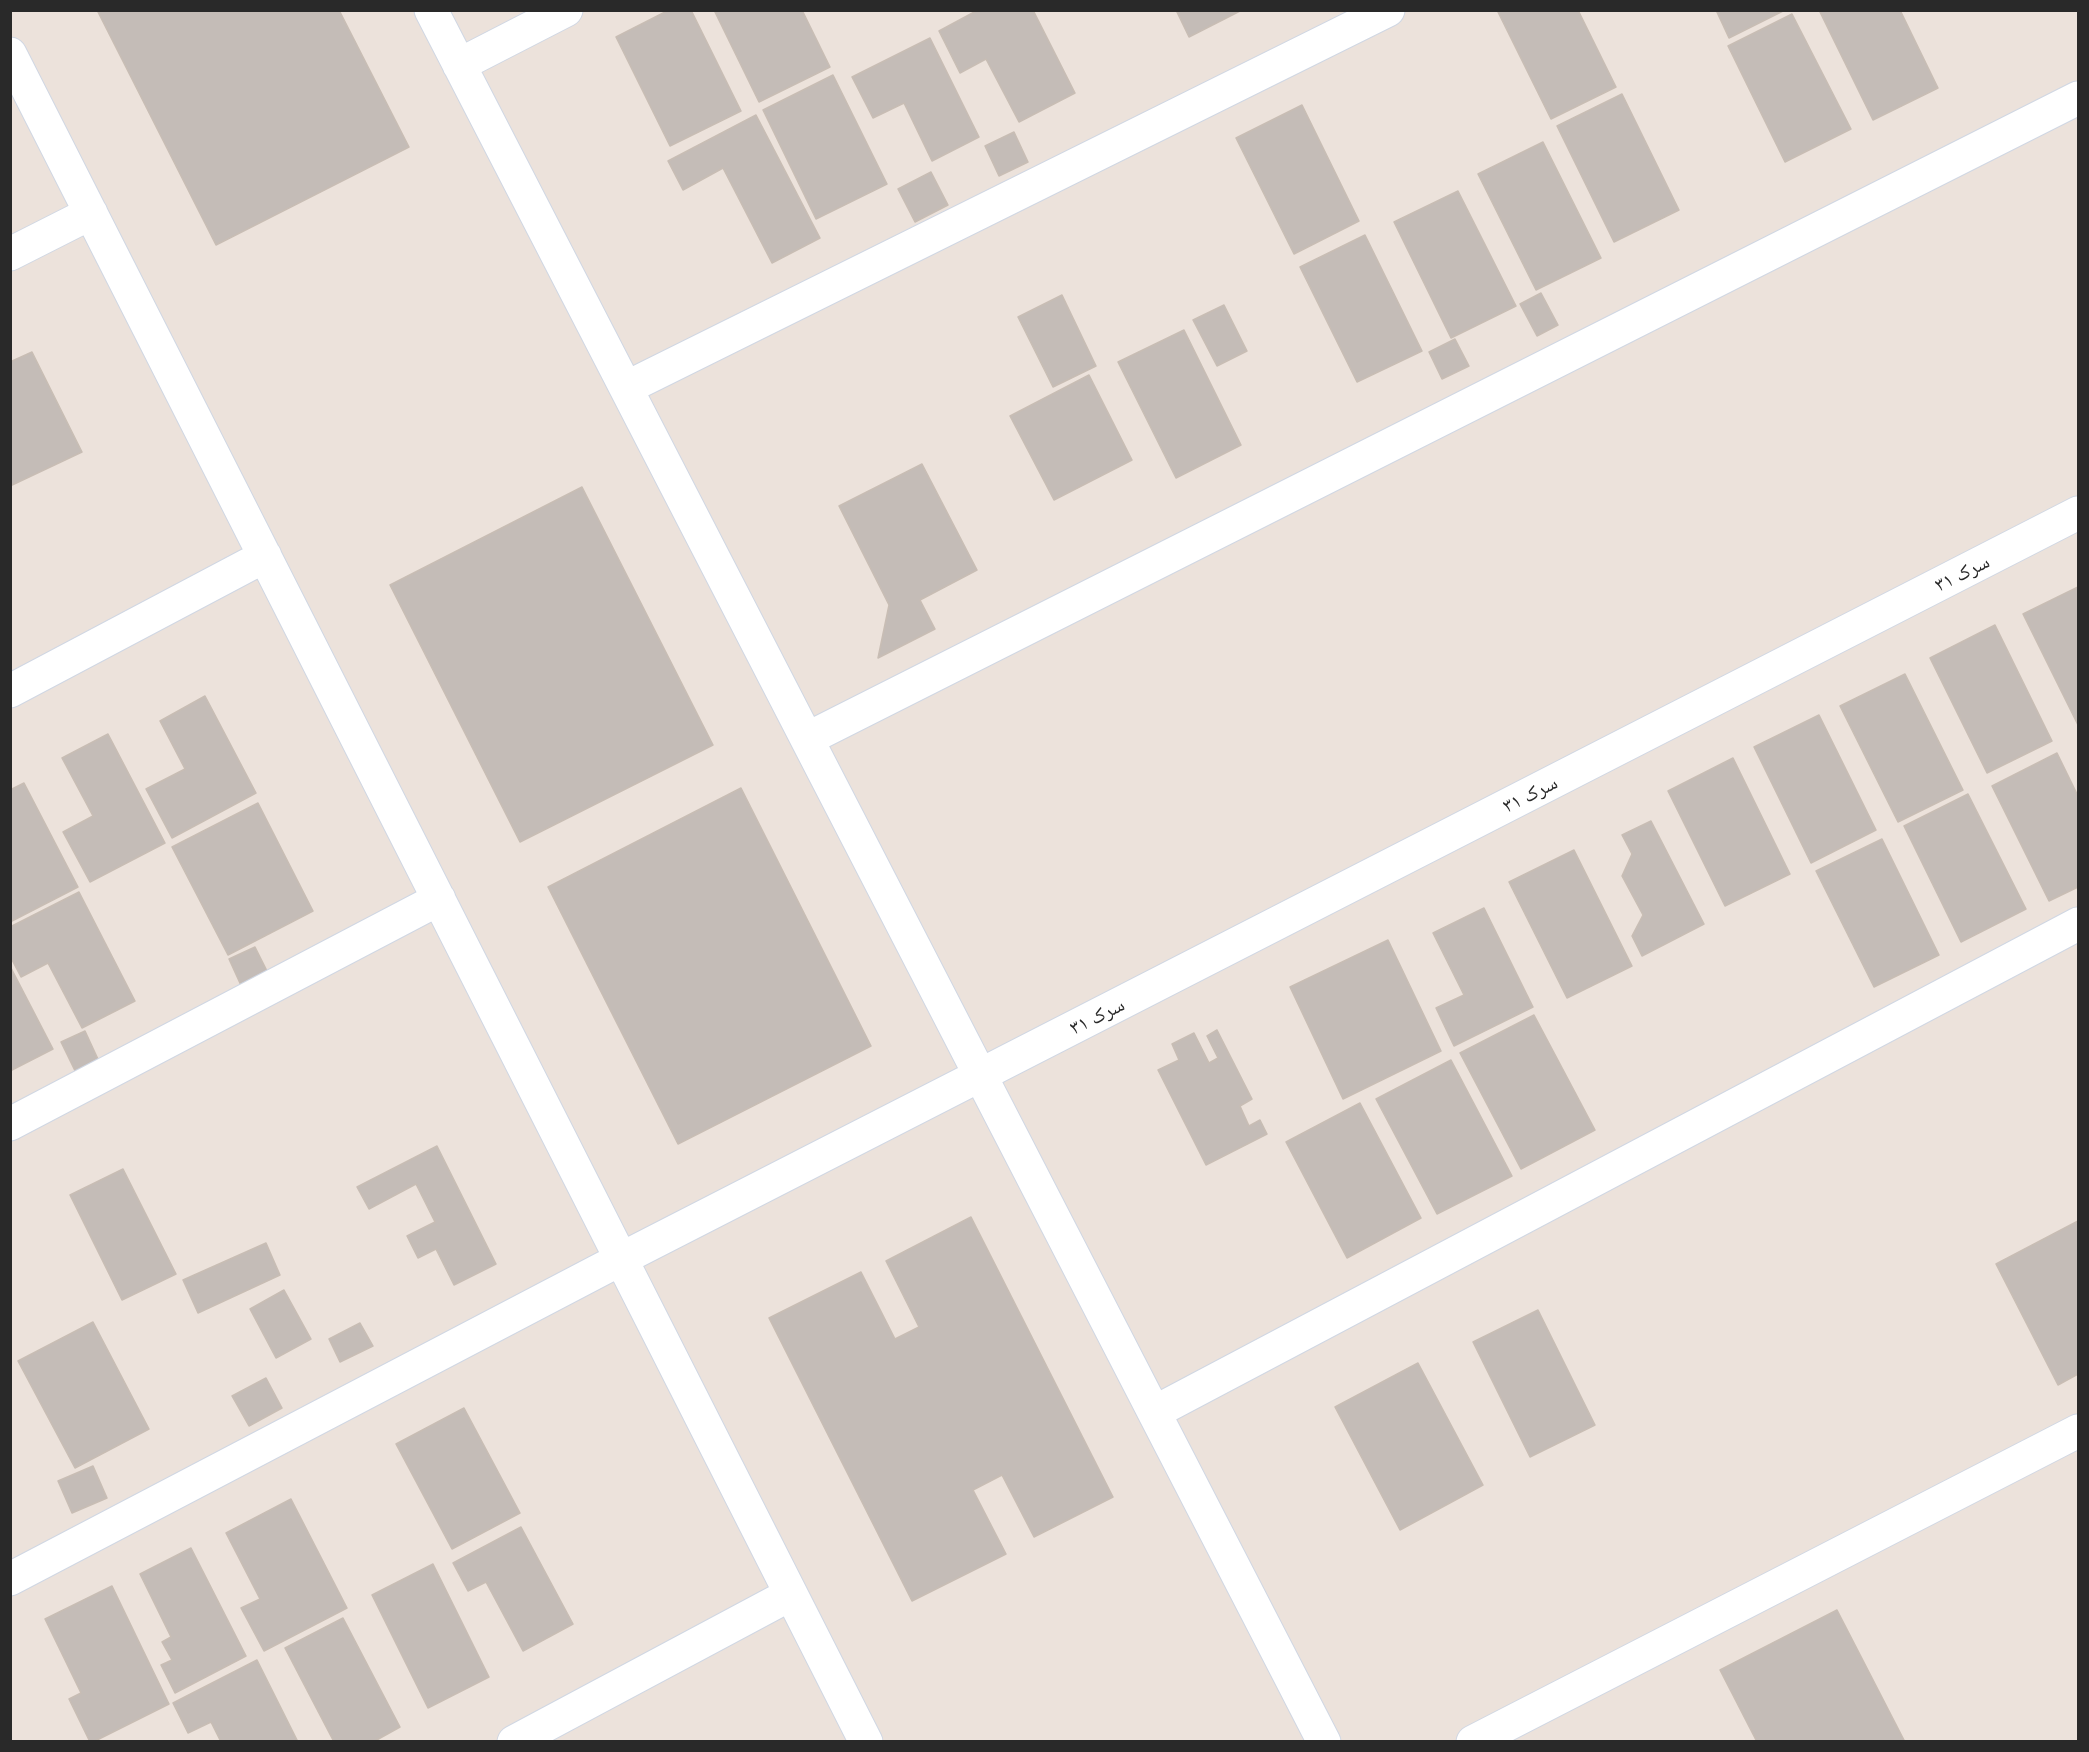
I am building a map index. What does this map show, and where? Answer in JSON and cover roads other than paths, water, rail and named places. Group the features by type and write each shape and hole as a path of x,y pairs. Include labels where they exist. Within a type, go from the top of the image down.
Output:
{"street":[{"path":"431,10 1324,1742"},
{"path":"459,64 566,10"},
{"path":"626,387 1388,10"},
{"path":"10,54 866,1742"},
{"path":"807,739 2079,98"},
{"path":"10,254 91,213"},
{"name":"سرک ۳۱","path":"10,1579 621,1259 2079,513"},
{"path":"10,691 265,556"},
{"path":"10,1124 439,899"},
{"path":"1155,1412 2079,924"},
{"path":"1473,1742 2079,1431"},
{"path":"514,1742 791,1594"}]}
